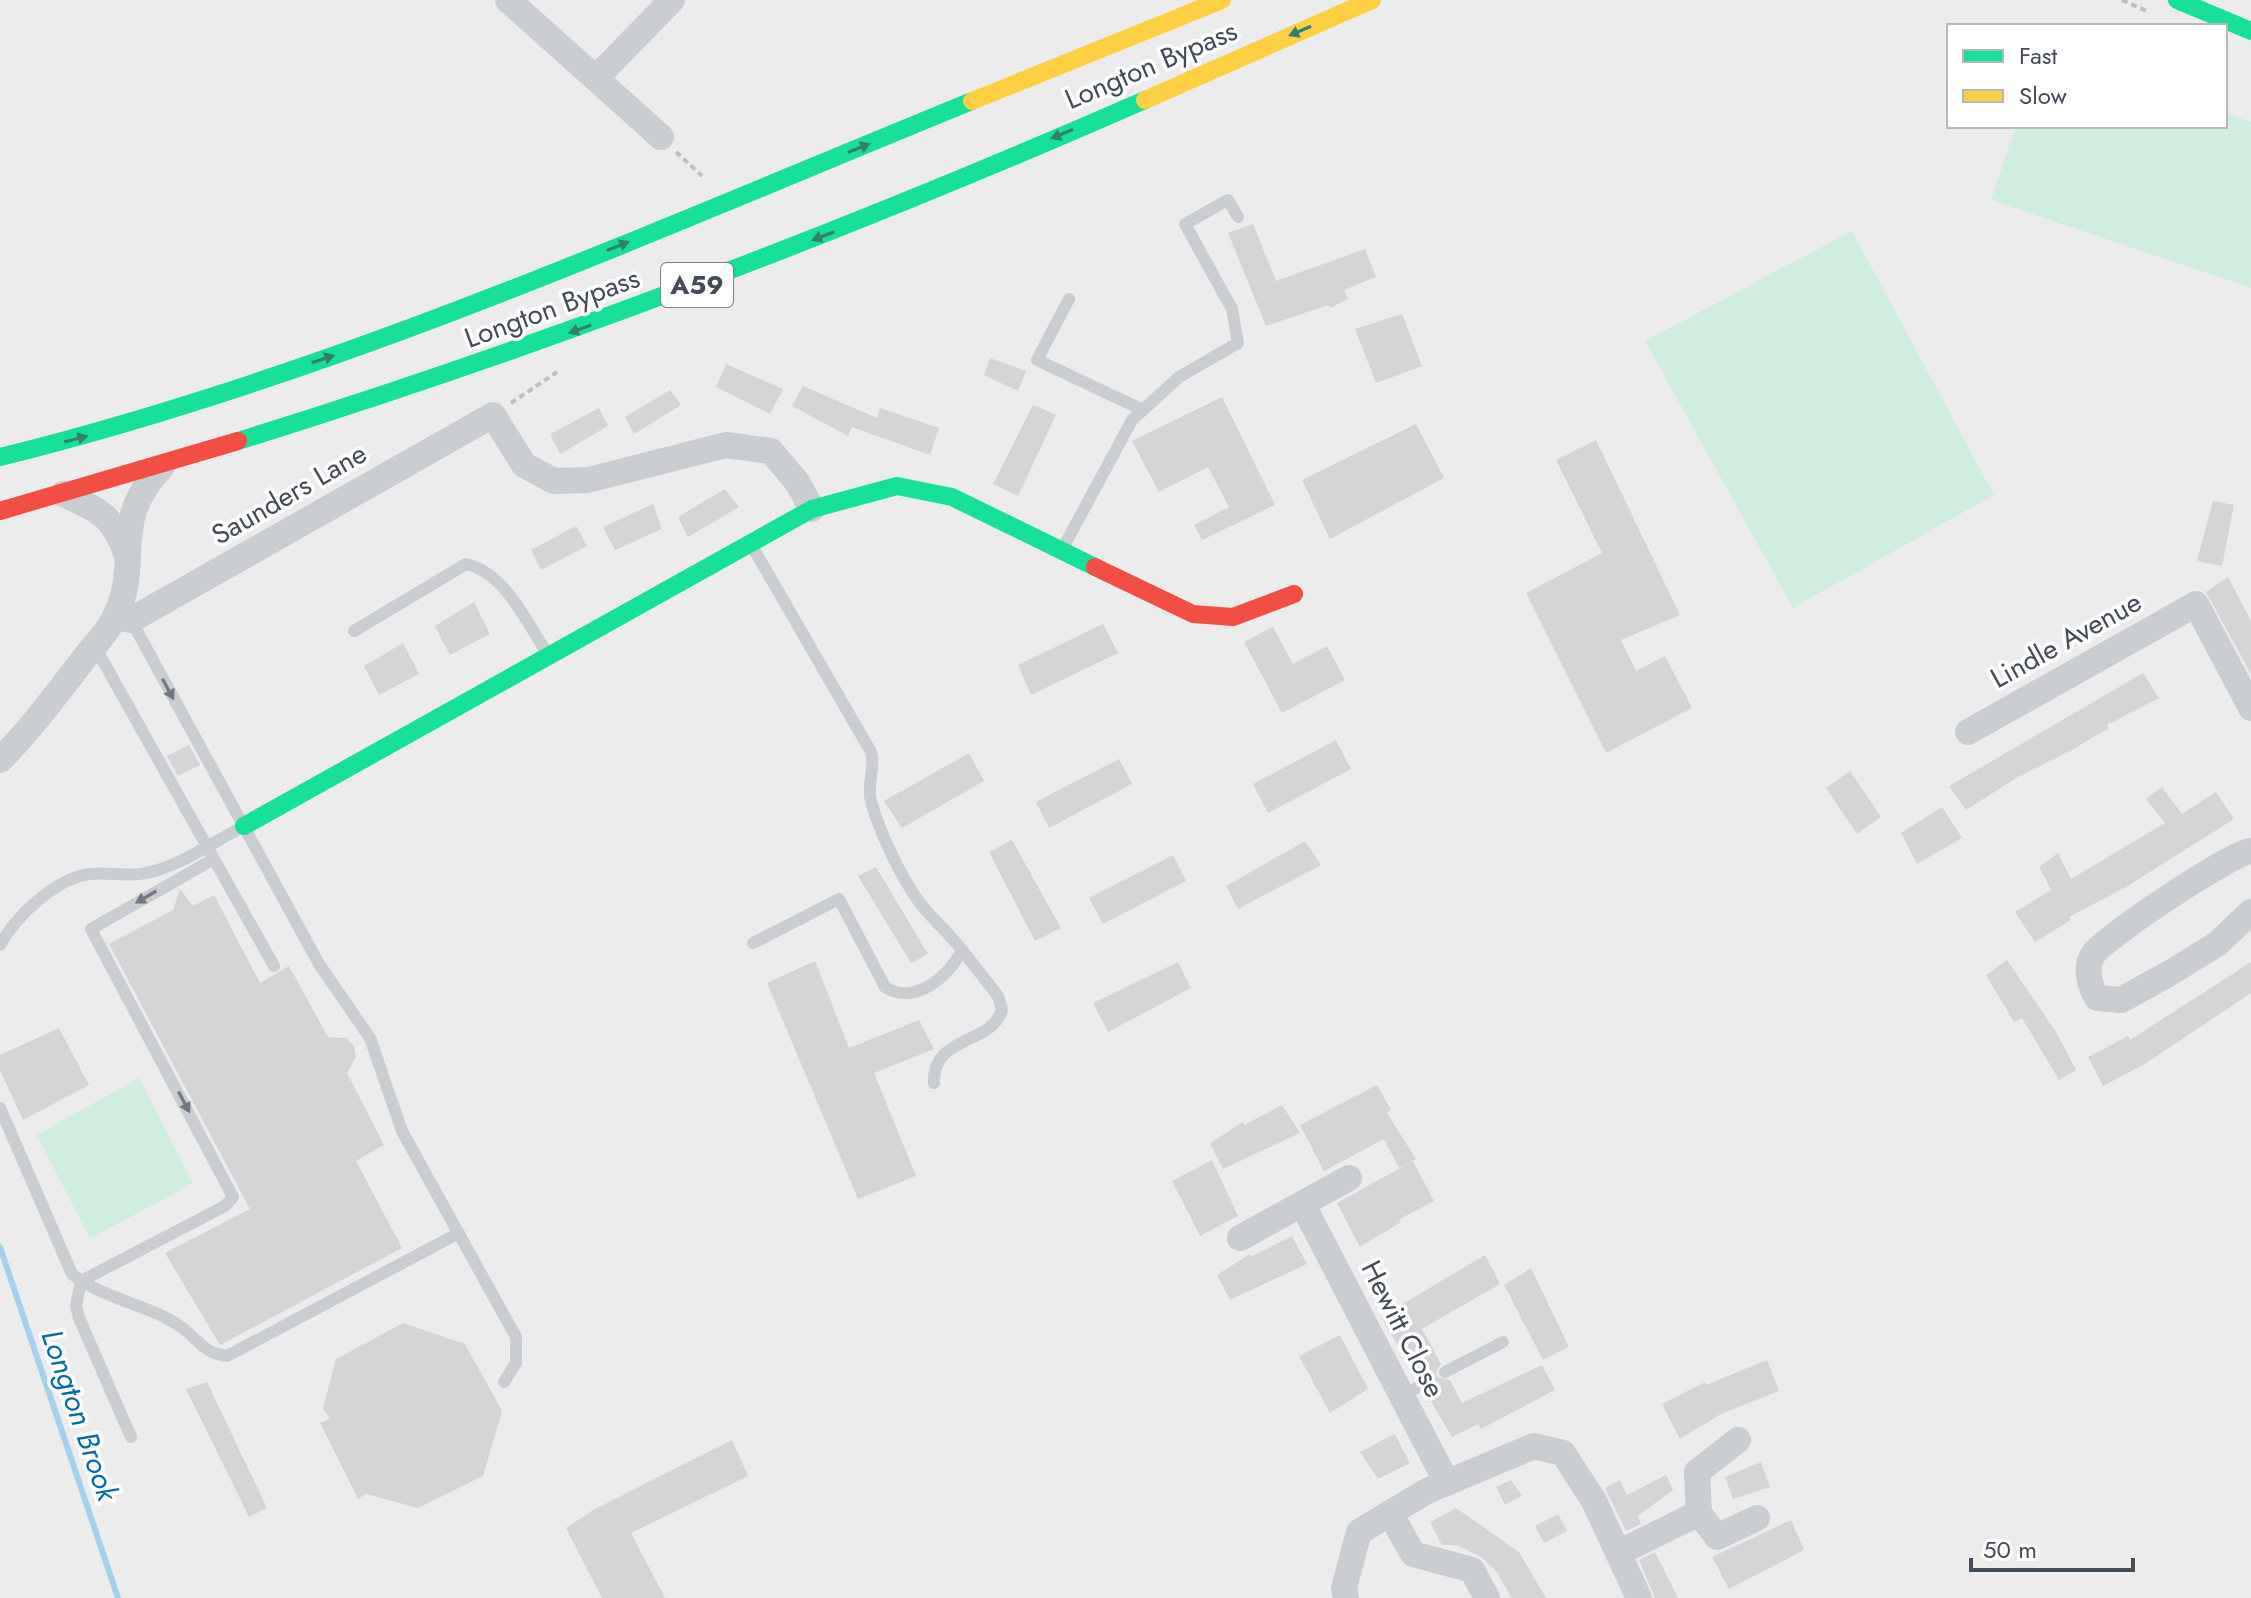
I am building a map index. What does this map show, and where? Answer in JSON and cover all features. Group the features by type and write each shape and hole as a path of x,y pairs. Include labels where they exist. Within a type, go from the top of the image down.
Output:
{"main road":[{"name":"Longton Bypass","path":"0,457 93,434 391,337 1222,0"},
{"name":"Longton Bypass","path":"0,511 164,465 457,371 741,268 846,227 1372,0"},
{"path":"2177,0 2251,31"},
{"path":"244,826 812,509 897,486 952,497 1193,614 1233,617 1294,594"}],"street":[{"path":"508,0 661,137"},
{"path":"597,77 672,0"},
{"name":"Saunders Lane","path":"0,760 26,735 94,645 123,619 493,415 524,465 554,481 588,480 726,445 771,451 797,482 812,509"},
{"name":"Saunders Lane","path":"123,619 126,553 137,497 164,465"},
{"path":"63,494 106,515 118,528 126,553"},
{"name":"Lindle Avenue","path":"1968,732 2196,604 2251,708"},
{"path":"2251,851 2205,874 2113,936 2092,957 2089,982 2097,998 2121,1000 2217,944 2251,912"},
{"path":"1240,1238 1349,1178"},
{"name":"Hewitt Close","path":"1303,1205 1412,1391 1447,1483"},
{"path":"1738,1440 1697,1472 1699,1513 1717,1537 1757,1518"},
{"path":"1346,1598 1344,1588 1359,1532 1447,1483 1534,1446 1563,1453 1594,1501 1639,1598"},
{"path":"1390,1513 1413,1554 1472,1570 1487,1598"},
{"path":"1618,1553 1699,1513"}],"lane":[{"path":"1062,550 1132,420 1179,377 1238,343 1232,309 1185,224 1228,200 1238,217"},
{"path":"1069,299 1037,360 1143,410"},
{"path":"751,543 871,752 875,765 869,786 870,799 883,833 919,903 998,996 1002,1010 992,1026 963,1040 941,1057 933,1068 934,1083"},
{"path":"354,631 466,564 483,568 499,582 549,655"},
{"path":"123,619 244,826 319,964 370,1038 402,1131 516,1337 516,1363 504,1382"},
{"path":"94,645 274,966"},
{"path":"0,945 27,912 58,886 85,875 145,874 244,826"},
{"path":"81,1281 225,1206 233,1197 91,929 214,859"},
{"path":"753,943 839,899 885,987 903,995 934,982 950,970 962,950"},
{"path":"0,1108 72,1274 181,1327 210,1354 227,1356 459,1233"},
{"path":"81,1281 76,1306 79,1318 131,1437"},
{"path":"1445,1372 1503,1342"}],"path":[{"path":"661,137 712,186"}],"green space":[{"path":"2227,114 2251,122 2251,288 1991,200 2015,128 2227,128"},
{"path":"1852,231 1994,495 1793,608 1645,341"},
{"path":"139,1078 193,1183 90,1239 37,1135"}],"building":[{"path":"1253,224 1276,281 1365,249 1376,277 1344,290 1348,299 1330,308 1328,305 1266,326 1228,233"},
{"path":"1402,314 1422,366 1376,383 1355,329"},
{"path":"990,358 1026,371 1018,391 984,375"},
{"path":"726,364 783,389 770,414 716,387"},
{"path":"803,386 877,418 880,408 939,428 930,455 852,427 848,436 792,406"},
{"path":"670,390 681,405 634,434 625,417"},
{"path":"1222,397 1275,505 1202,540 1194,525 1229,507 1208,467 1159,492 1132,441"},
{"path":"1033,405 1056,415 1018,496 993,484"},
{"path":"599,408 608,426 560,454 550,434"},
{"path":"1416,424 1444,478 1330,539 1302,480"},
{"path":"1596,440 1680,615 1621,640 1636,671 1665,656 1692,708 1606,753 1526,593 1602,553 1556,460"},
{"path":"725,489 739,507 688,537 678,517"},
{"path":"2213,501 2234,505 2222,566 2197,561"},
{"path":"653,504 662,529 615,550 603,527"},
{"path":"576,526 587,546 541,570 531,550"},
{"path":"2228,577 2251,621 2251,674 2206,592"},
{"path":"474,602 490,634 450,655 435,626"},
{"path":"1103,624 1118,653 1031,695 1018,665"},
{"path":"1273,627 1293,664 1327,646 1345,680 1282,713 1244,642"},
{"path":"403,643 419,674 379,695 364,666"},
{"path":"2143,673 2159,698 2107,725 2109,728 2070,751 2018,777 1966,810 1949,786"},
{"path":"1336,740 1351,769 1268,813 1253,784"},
{"path":"189,745 200,765 178,776 167,756"},
{"path":"969,753 984,781 902,828 884,801"},
{"path":"1119,759 1132,784 1049,828 1036,802"},
{"path":"1850,771 1881,817 1857,834 1826,788"},
{"path":"2162,787 2182,814 2216,792 2234,819 2126,887 2069,917 2071,920 2035,942 2015,912 2051,890 2039,867 2058,853 2071,879 2165,823 2146,799"},
{"path":"1942,807 1962,838 1917,864 1901,833"},
{"path":"1012,840 1061,928 1035,941 989,852"},
{"path":"1305,841 1321,865 1238,909 1226,886"},
{"path":"1173,855 1186,881 1103,924 1089,898"},
{"path":"876,867 928,954 911,963 858,876"},
{"path":"180,889 193,906 214,895 260,983 289,966 328,1037 346,1038 354,1046 356,1057 347,1073 384,1145 356,1161 402,1248 220,1345 165,1253 250,1209 109,944 173,910"},
{"path":"2007,960 2056,1032 2076,1070 2059,1080 2022,1018 2014,1022 1986,975"},
{"path":"815,961 849,1048 919,1020 934,1049 874,1073 916,1176 858,1199 767,983"},
{"path":"1178,962 1191,988 1108,1032 1093,1003"},
{"path":"2251,962 2251,993 2143,1065 2103,1086 2088,1057 2128,1036 2130,1040"},
{"path":"59,1028 89,1085 23,1120 0,1070 0,1055"},
{"path":"1377,1085 1391,1110 1387,1113 1416,1159 1399,1168 1384,1139 1324,1171 1300,1125"},
{"path":"1282,1105 1300,1133 1223,1169 1210,1143 1243,1122 1244,1125"},
{"path":"1212,1160 1238,1216 1200,1236 1172,1181"},
{"path":"1413,1161 1434,1201 1400,1219 1401,1222 1360,1247 1337,1203"},
{"path":"1292,1236 1307,1264 1230,1300 1217,1275 1250,1254 1251,1257"},
{"path":"1485,1255 1500,1284 1422,1329 1441,1364 1436,1371 1437,1377 1450,1380 1462,1403 1542,1365 1555,1390 1481,1429 1478,1424 1452,1437 1426,1393 1429,1381 1417,1377 1381,1317"},
{"path":"1531,1268 1569,1347 1543,1360 1504,1285"},
{"path":"403,1323 465,1344 502,1411 483,1476 418,1508 366,1494 358,1499 320,1423 330,1419 323,1408 336,1359"},
{"path":"1340,1335 1368,1389 1330,1413 1299,1356"},
{"path":"1767,1360 1779,1391 1721,1414 1680,1439 1662,1404 1705,1382 1706,1385"},
{"path":"207,1382 267,1508 249,1517 186,1389"},
{"path":"1395,1434 1410,1463 1378,1479 1360,1452"},
{"path":"732,1440 748,1476 631,1533 665,1598 602,1598 566,1528 593,1510"},
{"path":"1761,1462 1770,1487 1733,1499 1725,1477"},
{"path":"1666,1475 1673,1490 1638,1516 1641,1524 1626,1531 1605,1488 1620,1480 1627,1495"},
{"path":"1511,1480 1522,1496 1505,1505 1496,1487"},
{"path":"1456,1508 1519,1552 1546,1598 1512,1598 1496,1571 1481,1557 1457,1545 1442,1545 1430,1522"},
{"path":"1558,1514 1567,1531 1544,1543 1535,1526"},
{"path":"1791,1520 1804,1550 1729,1589 1712,1557"},
{"path":"1655,1552 1678,1598 1655,1598 1639,1560"}],"waterway":[{"name":"Longton Brook","path":"0,1247 118,1598"}],"traffic: fast":[{"path":"2177,0 2251,31"},
{"path":"238,441 468,366 696,283 921,195 1145,100"},
{"path":"0,457 249,385 371,342 613,249 972,101"},
{"path":"244,826 812,509 897,486 952,497 1095,567"}],"traffic: slow":[{"path":"972,101 1222,0"},
{"path":"1145,100 1372,0"}],"traffic: jam":[{"path":"0,511 238,441"},
{"path":"1095,567 1193,614 1233,617 1294,594"}]}
